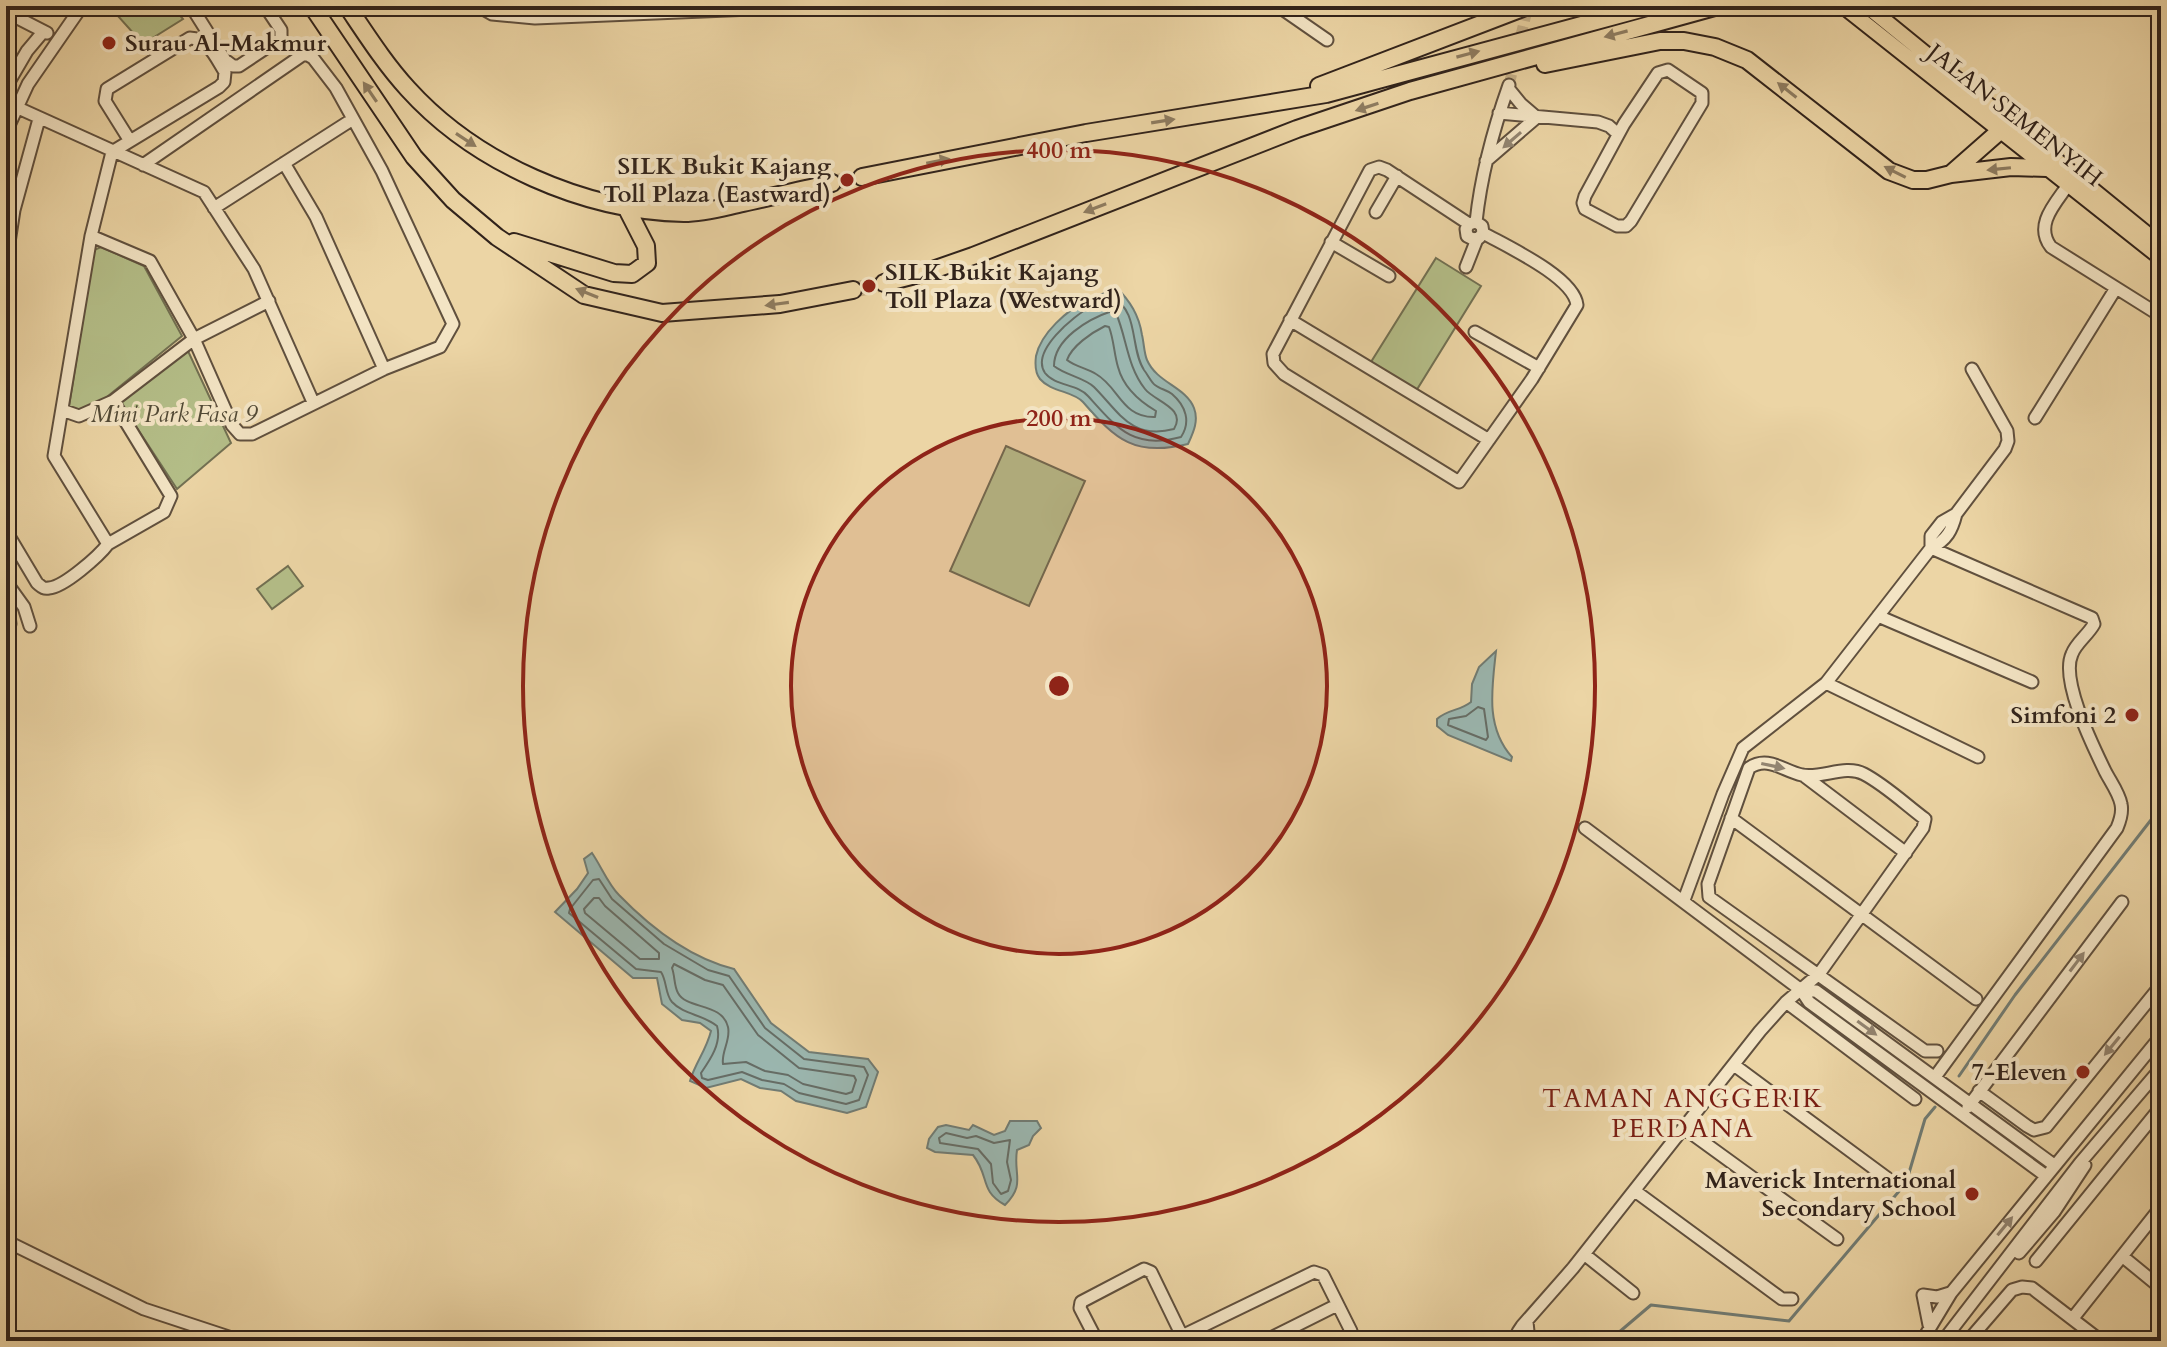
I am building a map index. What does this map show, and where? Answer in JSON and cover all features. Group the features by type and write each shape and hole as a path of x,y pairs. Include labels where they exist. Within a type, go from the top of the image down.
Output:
{"highway":[{"path":"312,6 414,157 453,200 497,237 584,295 662,313 780,304 853,290"},
{"path":"347,6 408,89 450,130 494,158 551,186 626,207 685,213 709,211 832,183"},
{"path":"1284,100 1528,6"},
{"path":"862,177 1086,133 1326,94 1652,6"},
{"path":"884,283 973,256 1297,129 1410,91 1718,6"},
{"path":"1410,91 1660,41 1684,41 1715,47 1747,60 1889,171 1900,176 1927,180 2011,167 2047,168"},
{"path":"1951,174 2006,127"},
{"path":"497,237 614,273 632,274 647,263 648,253 626,207"}],"main road":[{"name":"JALAN SEMENYIH","path":"1843,6 1876,24 2161,246"},
{"name":"JALAN SEMENYIH","path":"1867,6 1876,24"},
{"name":"JALAN SEMENYIH","path":"2006,127 2047,168 2161,258"}],"street":[{"path":"6,132 28,84 82,6"},
{"path":"191,6 225,60 239,66 281,38 281,30 265,6"},
{"path":"479,6 492,14 511,17 562,11 826,6"},
{"path":"1278,6 1327,40"},
{"path":"6,12 43,32 59,36"},
{"path":"6,87 27,51 43,32"},
{"path":"108,544 54,456 91,236 112,152 130,141 224,82 225,72 205,42 190,38 107,89 105,101 130,141"},
{"path":"91,236 150,261 194,339 232,425 240,434 252,434 384,369 440,347 453,324 382,171 336,88 313,58 306,54 143,165"},
{"path":"1668,70 1702,93 1702,103 1626,226 1606,221 1585,209 1583,203 1618,134 1661,71 1668,70"},
{"path":"1466,267 1476,229 1485,161 1508,86 1521,104 1537,117"},
{"path":"16,107 204,192 252,267 313,402"},
{"path":"1499,113 1598,122 1618,134"},
{"path":"1485,161 1537,117"},
{"path":"6,262 14,210 39,119"},
{"path":"214,208 353,119"},
{"path":"284,163 316,217 384,369"},
{"path":"1379,167 1397,176 1476,229 1558,278 1576,298 1577,305 1539,368 1459,482 1284,374 1274,363 1273,354 1370,170 1379,167"},
{"path":"1376,212 1397,176"},
{"path":"2068,185 2045,219 2045,239 2051,247 2161,316"},
{"path":"1331,242 1389,276"},
{"path":"2035,418 2116,288"},
{"path":"62,410 79,416 113,401 194,339 269,301"},
{"path":"1290,320 1489,440"},
{"path":"1475,332 1539,368"},
{"path":"1684,900 1743,748 1826,683 1931,548 1931,536 1942,522 1956,514 2005,449 2007,431 1972,369"},
{"path":"6,531 37,583 44,588 52,588 97,559 108,544 164,512 171,496 113,401"},
{"path":"1931,548 2092,618 2094,624 2072,654 2068,672 2099,759 2121,804 2117,828 1935,1077"},
{"path":"6,582 24,607 30,626"},
{"path":"6,589 10,624"},
{"path":"1878,616 2032,682"},
{"path":"1826,683 1978,757"},
{"path":"1906,853 1803,775 1765,762 1754,764 1749,768 1708,884 1709,897 1925,1051 1937,1051"},
{"path":"1524,1334 1760,1031 1786,1002 1819,974 1923,828 1925,819 1862,773 1849,770 1803,775"},
{"path":"1731,818 1976,999"},
{"path":"1585,828 1801,990 1809,1002 2028,1162 2052,1172 2072,1175"},
{"path":"1963,1114 2122,902"},
{"path":"1979,1091 2027,1126 2041,1131 2161,985"},
{"path":"1801,990 1816,991 2037,1152 2052,1172 2059,1191"},
{"path":"1786,1002 1915,1099"},
{"path":"1922,1341 1951,1293 2161,1036"},
{"path":"1734,1065 1887,1178"},
{"path":"1943,1341 2086,1156 2161,1068"},
{"path":"2036,1261 2161,1107"},
{"path":"1684,1128 1837,1239"},
{"path":"2037,1152 2067,1149"},
{"path":"1997,1269 2008,1265 2054,1212 2085,1169 2086,1156"},
{"path":"2028,1162 2031,1168 2030,1194"},
{"path":"1635,1191 1782,1299 1792,1299"},
{"path":"2073,1318 2161,1207"},
{"path":"6,1241 144,1309 241,1341"},
{"path":"1584,1254 1633,1293"},
{"path":"2122,1256 2161,1288"},
{"path":"1097,1341 1080,1308 1081,1302 1144,1269 1151,1272 1183,1339 1314,1272 1323,1275 1351,1331 1347,1341"},
{"path":"1968,1341 2012,1290 2022,1287 2032,1288 2101,1341"},
{"path":"1929,1328 1923,1295 1937,1297 1951,1293"},
{"path":"1265,1341 1337,1305"}],"green space":[{"path":"109,6 172,6 183,19 143,44"},
{"path":"101,247 144,266 182,336 92,409 76,411 69,406 94,250"},
{"path":"1436,258 1481,286 1416,391 1371,362"},
{"name":"Mini Park Fasa 9","path":"188,351 231,443 177,489 120,402"},
{"path":"1006,446 1085,481 1029,606 950,571"},
{"path":"288,566 303,586 272,609 257,589"}],"water":[{"path":"1116,287 1136,315 1146,357 1152,368 1185,395 1194,408 1196,422 1188,444 1154,448 1128,442 1106,426 1079,398 1050,387 1037,374 1039,347 1056,323 1080,304"},
{"path":"1496,651 1492,707 1498,733 1512,757 1511,761 1448,735 1437,726 1437,719 1441,716 1471,702 1472,684 1479,667"},
{"path":"592,853 611,886 631,907 657,930 686,949 734,969 771,1023 809,1052 868,1059 878,1072 866,1107 847,1113 796,1101 781,1091 760,1088 741,1079 706,1088 690,1081 711,1031 700,1023 682,1020 662,1004 657,978 633,978 555,912 588,873 584,859"},
{"path":"1010,1121 1037,1121 1041,1128 1029,1145 1017,1150 1017,1185 1005,1205 991,1194 973,1155 935,1152 927,1148 929,1139 938,1127 946,1125 969,1130 973,1125 994,1135 1005,1131"}],"waterway":[{"path":"1959,1076 2015,995 2161,807"},
{"path":"1574,1341 1611,1339 1651,1305 1789,1321 1906,1183 1925,1119 1935,1107"}],"tunnel":[{"path":"1509,85 1528,6"},
{"path":"832,183 862,177"},
{"path":"853,290 884,283"}],"place":[{"name":"Surau Al-Makmur","path":"109,43"},
{"name":"SILK Bukit Kajang Toll Plaza (Eastward)","path":"847,180"},
{"name":"SILK Bukit Kajang Toll Plaza (Westward)","path":"869,286"},
{"name":"Simfoni 2","path":"2132,715"},
{"name":"7-Eleven","path":"2083,1072"},
{"name":"Maverick International Secondary School","path":"1972,1194"}],"district":[{"name":"TAMAN ANGGERIK PERDANA","path":"1683,1113"}]}
